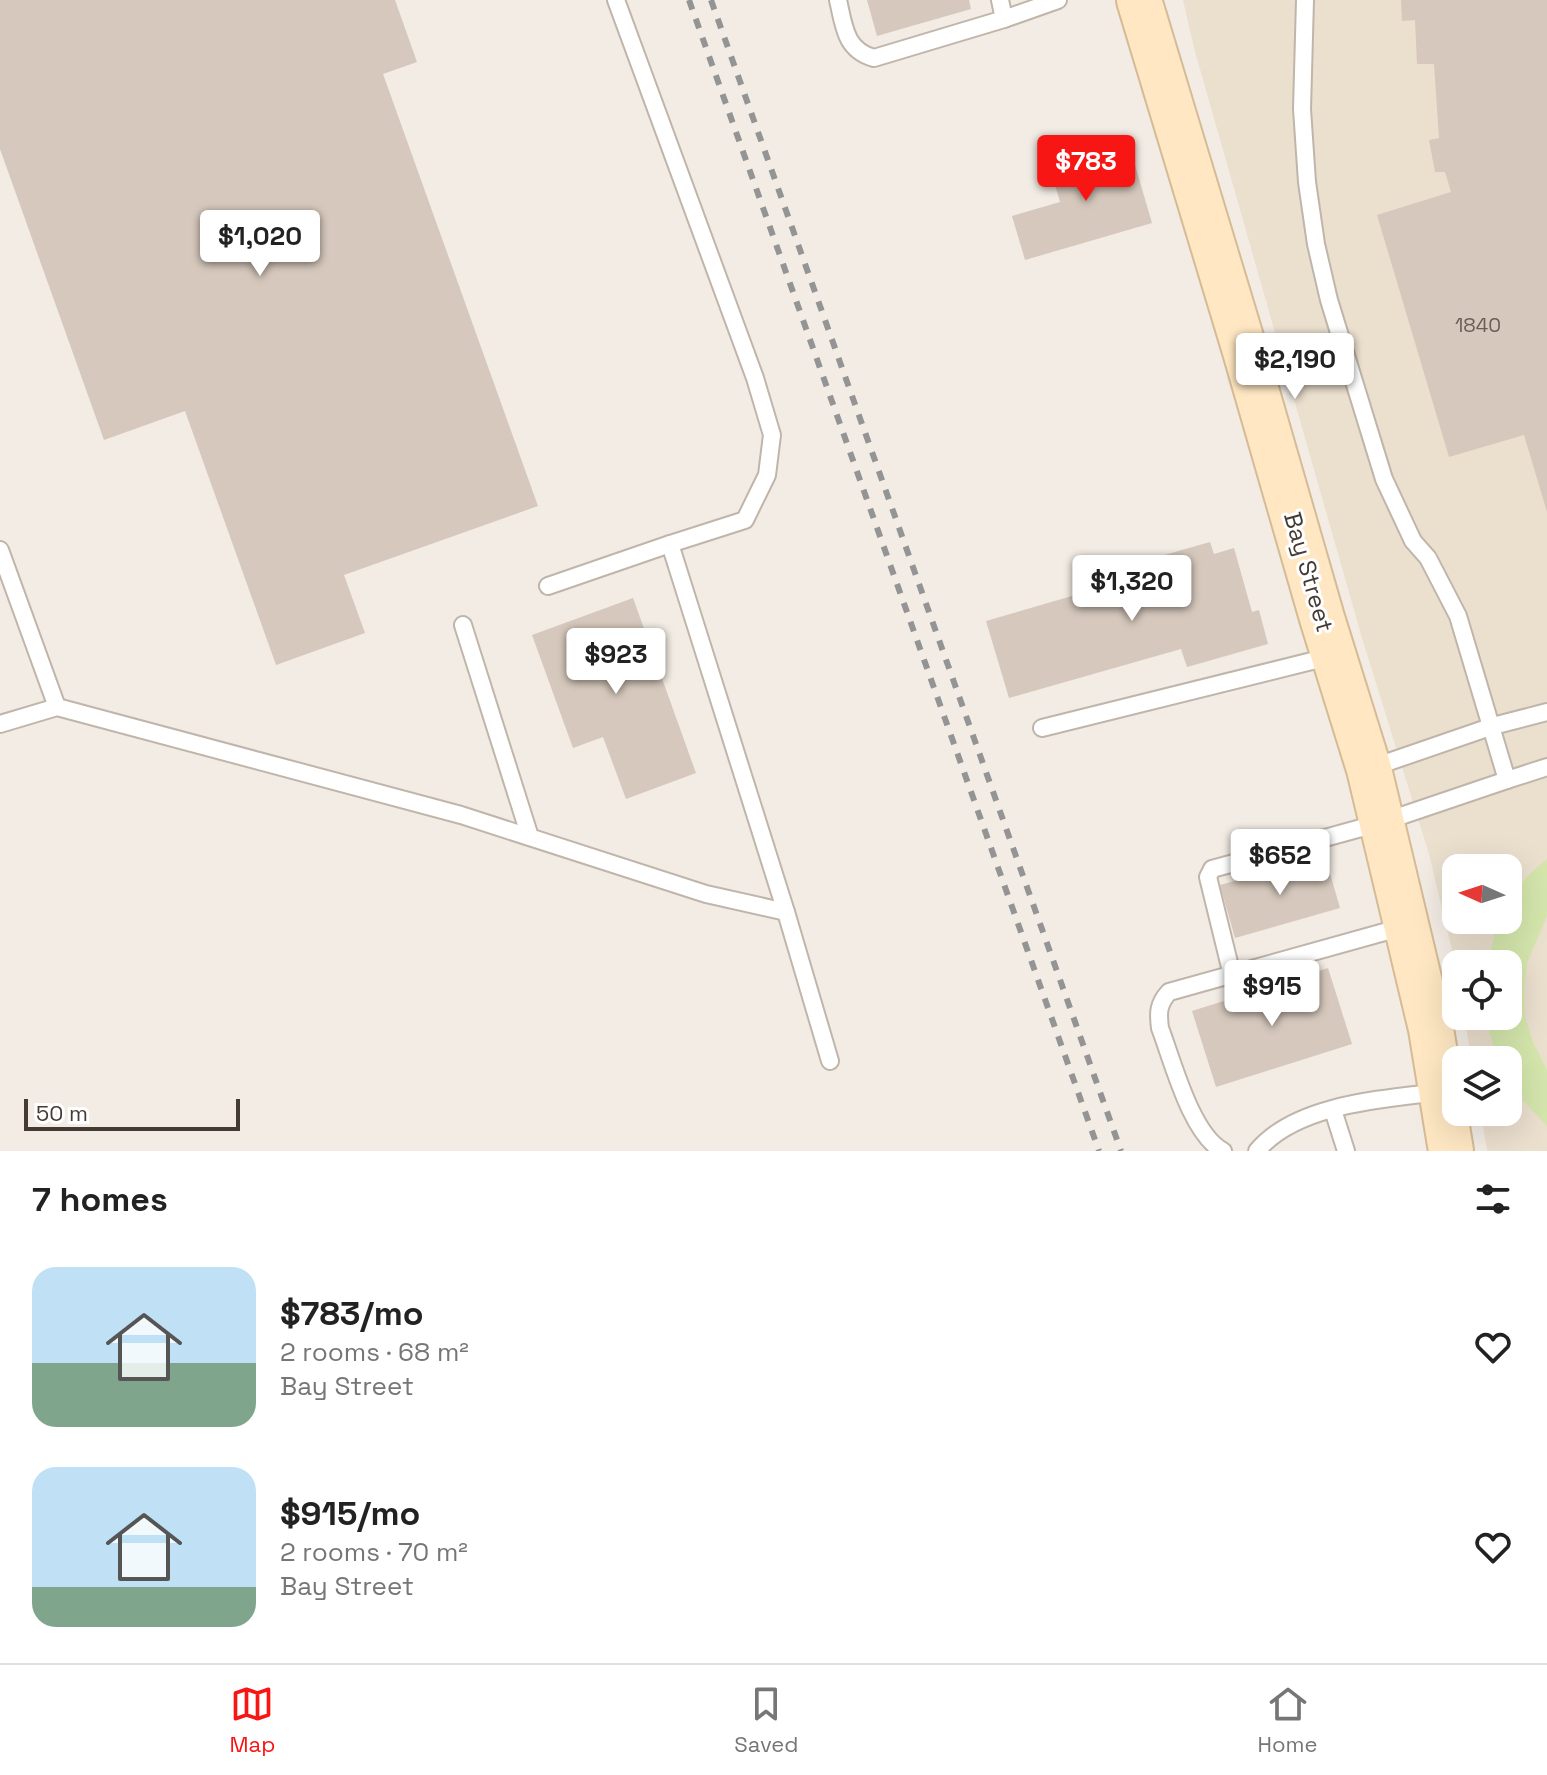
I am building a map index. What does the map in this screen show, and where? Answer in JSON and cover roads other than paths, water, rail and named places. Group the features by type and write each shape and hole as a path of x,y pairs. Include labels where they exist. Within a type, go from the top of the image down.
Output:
{"main road":[{"name":"Bay Street","path":"1139,0 1369,769 1431,1029 1451,1151"}],"lane":[{"path":"548,586 745,520 767,475 772,435 755,378 616,0"},
{"path":"838,0 851,43 860,54 874,58 1058,0"},
{"path":"1000,0 1004,19"},
{"path":"1305,0 1302,109 1307,182 1316,244 1329,300 1384,479 1413,541 1428,558 1458,616 1507,780"},
{"path":"670,544 830,1061"},
{"path":"0,550 57,707"},
{"path":"463,625 530,837"},
{"path":"1042,728 1333,655"},
{"path":"0,724 57,707 461,815 706,894 786,912"},
{"path":"1369,769 1493,726 1547,712"},
{"path":"1232,975 1208,877 1212,869 1383,822 1547,767"},
{"path":"1223,1151 1214,1146 1195,1120 1160,1028 1158,1014 1161,1000 1169,992 1408,925"},
{"path":"1257,1151 1267,1138 1298,1120 1370,1101 1441,1091"},
{"path":"1333,1110 1346,1151"}],"railway":[{"path":"689,0 1099,1151"},
{"path":"711,0 1121,1151"}]}
